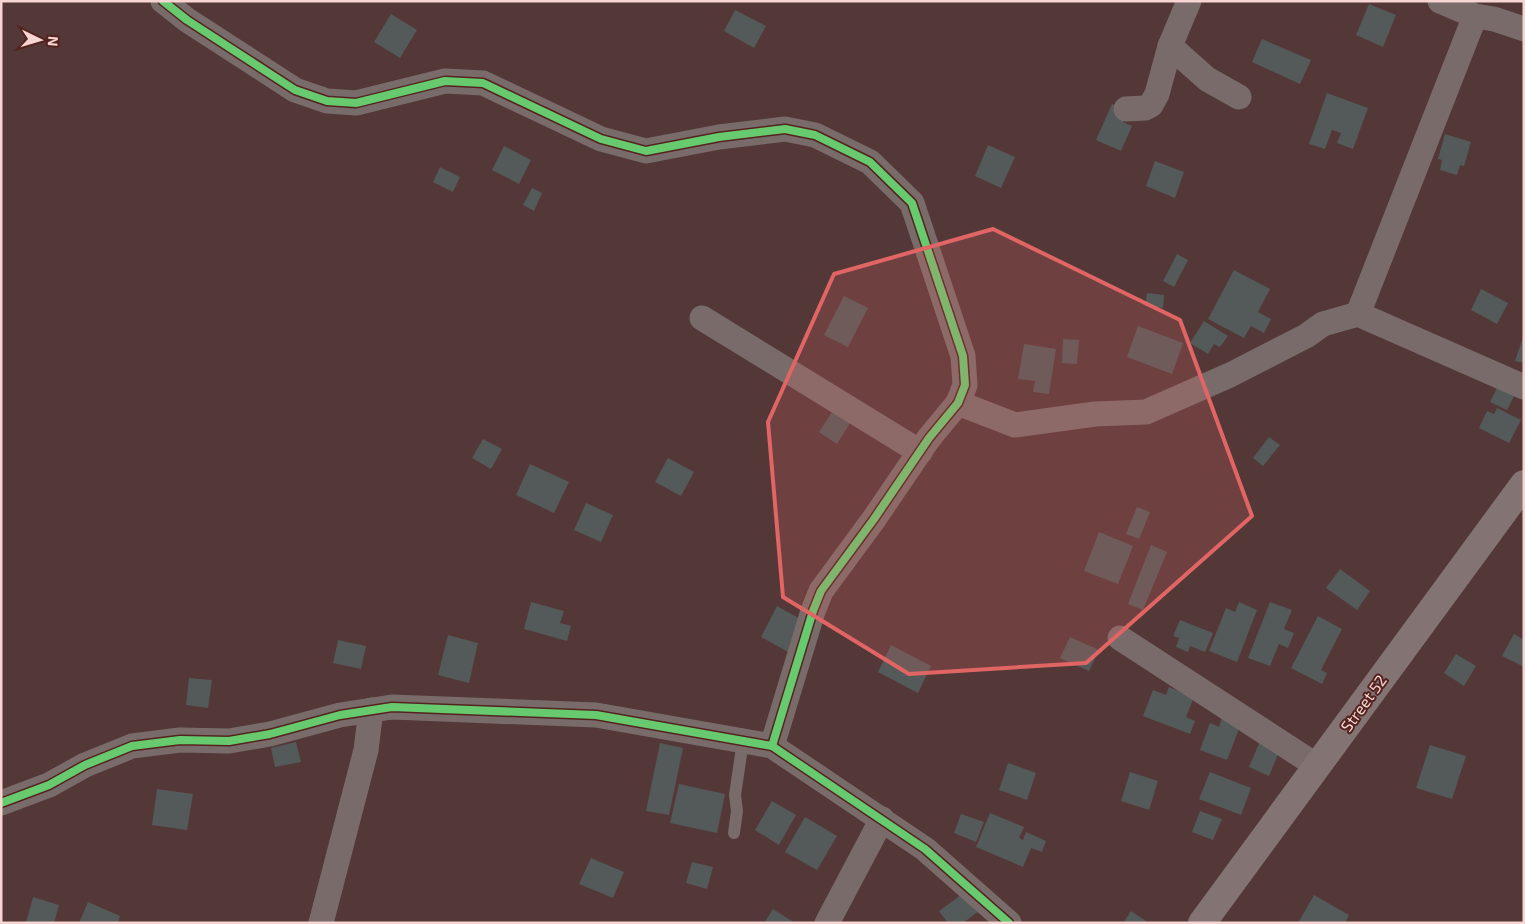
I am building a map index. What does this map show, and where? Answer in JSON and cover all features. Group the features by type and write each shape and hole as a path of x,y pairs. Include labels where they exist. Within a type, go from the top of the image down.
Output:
{"street":[{"path":"162,1 187,20 295,90 327,101 356,103 445,82 483,83 601,139 646,151 719,137 785,129 816,135 870,162 912,203 963,356 965,385 958,403 920,452 874,520 821,591 813,611 772,746"},
{"path":"1126,109 1145,108 1151,105 1157,94 1170,46 1189,1"},
{"path":"1440,1 1475,16 1494,19 1524,29"},
{"path":"1358,314 1475,16"},
{"path":"1170,46 1207,79 1239,97"},
{"path":"958,403 1015,424 1095,414 1146,412 1230,374 1306,336 1323,324 1358,314 1524,387"},
{"path":"702,318 920,452"},
{"name":"Street 52","path":"1202,923 1524,484"},
{"path":"1120,638 1317,766"},
{"path":"1,803 49,785 85,765 132,746 180,740 229,741 270,734 340,714 392,707 596,715 772,746 925,849 1009,923"},
{"path":"321,923 366,750 371,710"},
{"path":"827,923 882,819"}],"lane":[{"path":"734,833 735,795 744,741"}],"highlighted area":[{"path":"993,229 1180,320 1252,516 1086,663 909,674 783,597 768,422 834,274"}],"building":[{"path":"1369,4 1396,15 1383,47 1356,35"},
{"path":"735,10 766,26 754,48 724,31"},
{"path":"391,14 417,30 400,58 374,42"},
{"path":"1262,39 1311,60 1300,84 1252,62"},
{"path":"1327,93 1368,108 1353,149 1337,143 1341,133 1332,130 1325,149 1309,144"},
{"path":"1112,104 1128,111 1123,122 1132,126 1121,151 1096,140"},
{"path":"1445,134 1471,142 1464,166 1460,165 1457,175 1440,170 1442,160 1438,159"},
{"path":"988,145 1015,157 1001,188 975,176"},
{"path":"504,146 531,160 519,184 492,170"},
{"path":"1155,161 1184,172 1175,198 1146,186"},
{"path":"440,167 460,177 453,192 433,182"},
{"path":"532,188 542,193 534,211 523,205"},
{"path":"1177,254 1188,260 1174,287 1163,281"},
{"path":"1234,270 1270,289 1258,312 1271,319 1264,333 1251,326 1244,338 1208,319"},
{"path":"1481,289 1508,303 1497,324 1471,310"},
{"path":"1147,293 1164,295 1163,308 1145,306"},
{"path":"844,296 868,308 848,347 824,335"},
{"path":"1204,321 1228,336 1220,347 1214,344 1208,354 1190,343"},
{"path":"1138,326 1183,343 1172,374 1127,357"},
{"path":"1524,337 1524,363 1515,361"},
{"path":"1063,339 1079,340 1077,364 1062,363"},
{"path":"1024,344 1056,349 1049,394 1033,392 1035,381 1018,379"},
{"path":"1498,386 1515,394 1507,410 1490,402"},
{"path":"1497,408 1521,420 1509,443 1479,428 1487,411 1494,414"},
{"path":"834,409 852,420 837,444 819,432"},
{"path":"1269,437 1280,445 1263,466 1253,458"},
{"path":"483,439 502,449 491,469 472,458"},
{"path":"668,458 694,472 681,496 655,482"},
{"path":"530,464 569,482 554,513 516,495"},
{"path":"586,503 613,515 601,542 574,530"},
{"path":"1137,507 1150,512 1139,539 1126,534"},
{"path":"1099,532 1133,546 1118,584 1084,571"},
{"path":"1151,545 1167,552 1143,610 1128,604"},
{"path":"1340,569 1370,591 1357,610 1326,588"},
{"path":"531,602 564,611 560,623 571,626 567,641 524,629"},
{"path":"1239,602 1257,610 1237,662 1209,651 1226,608 1235,612"},
{"path":"1270,602 1292,610 1284,629 1294,633 1288,648 1279,644 1270,666 1248,658"},
{"path":"777,606 804,621 788,652 761,637"},
{"path":"1318,616 1342,629 1321,670 1327,673 1322,684 1291,668"},
{"path":"1180,620 1213,633 1205,652 1190,646 1188,652 1176,647 1179,638 1173,636"},
{"path":"1514,634 1524,640 1524,667 1502,656"},
{"path":"448,635 478,643 469,683 438,675"},
{"path":"1070,637 1099,650 1089,671 1060,658"},
{"path":"338,640 366,646 361,669 333,663"},
{"path":"891,645 931,666 918,693 878,672"},
{"path":"1456,654 1476,666 1464,686 1444,673"},
{"path":"189,678 212,680 208,708 186,705"},
{"path":"1169,687 1194,697 1186,717 1195,721 1190,734 1143,716 1153,690 1166,695"},
{"path":"1222,717 1241,724 1227,760 1200,750 1210,723 1219,727"},
{"path":"1261,739 1281,747 1269,776 1249,767"},
{"path":"296,742 301,762 275,767 271,748"},
{"path":"660,743 683,748 669,815 646,811"},
{"path":"1430,745 1466,756 1452,799 1416,788"},
{"path":"1008,763 1036,773 1027,800 999,790"},
{"path":"1130,772 1158,781 1149,810 1121,801"},
{"path":"1210,772 1251,788 1241,815 1199,799"},
{"path":"679,784 725,794 717,833 670,823"},
{"path":"157,789 193,794 187,830 152,825"},
{"path":"772,801 796,815 779,845 755,830"},
{"path":"1200,811 1222,819 1213,840 1192,832"},
{"path":"990,813 1024,827 1019,838 1023,840 1026,832 1046,841 1042,852 1031,848 1023,867 976,847"},
{"path":"961,814 984,822 976,842 954,833"},
{"path":"805,817 837,836 817,870 785,852"},
{"path":"591,858 624,872 613,898 579,884"},
{"path":"692,862 713,867 707,889 686,883"},
{"path":"969,889 983,908 963,923 948,923 939,911"},
{"path":"1314,895 1349,915 1345,923 1298,923"},
{"path":"33,897 59,905 54,923 26,923"},
{"path":"88,902 120,916 118,923 79,923"},
{"path":"773,909 795,923 764,923"},
{"path":"1131,911 1149,923 1123,923"}],"cycle path":[{"path":"163,1 187,20 295,90 327,101 356,103 445,81 483,83 601,139 646,151 719,137 785,129 815,135 870,162 912,203 963,356 965,385 958,403 929,438 874,519 821,591 813,611 772,746"},
{"path":"1,803 49,785 85,765 132,746 180,740 229,741 270,734 340,715 392,707 596,715 772,746 925,849 1009,923"}]}
